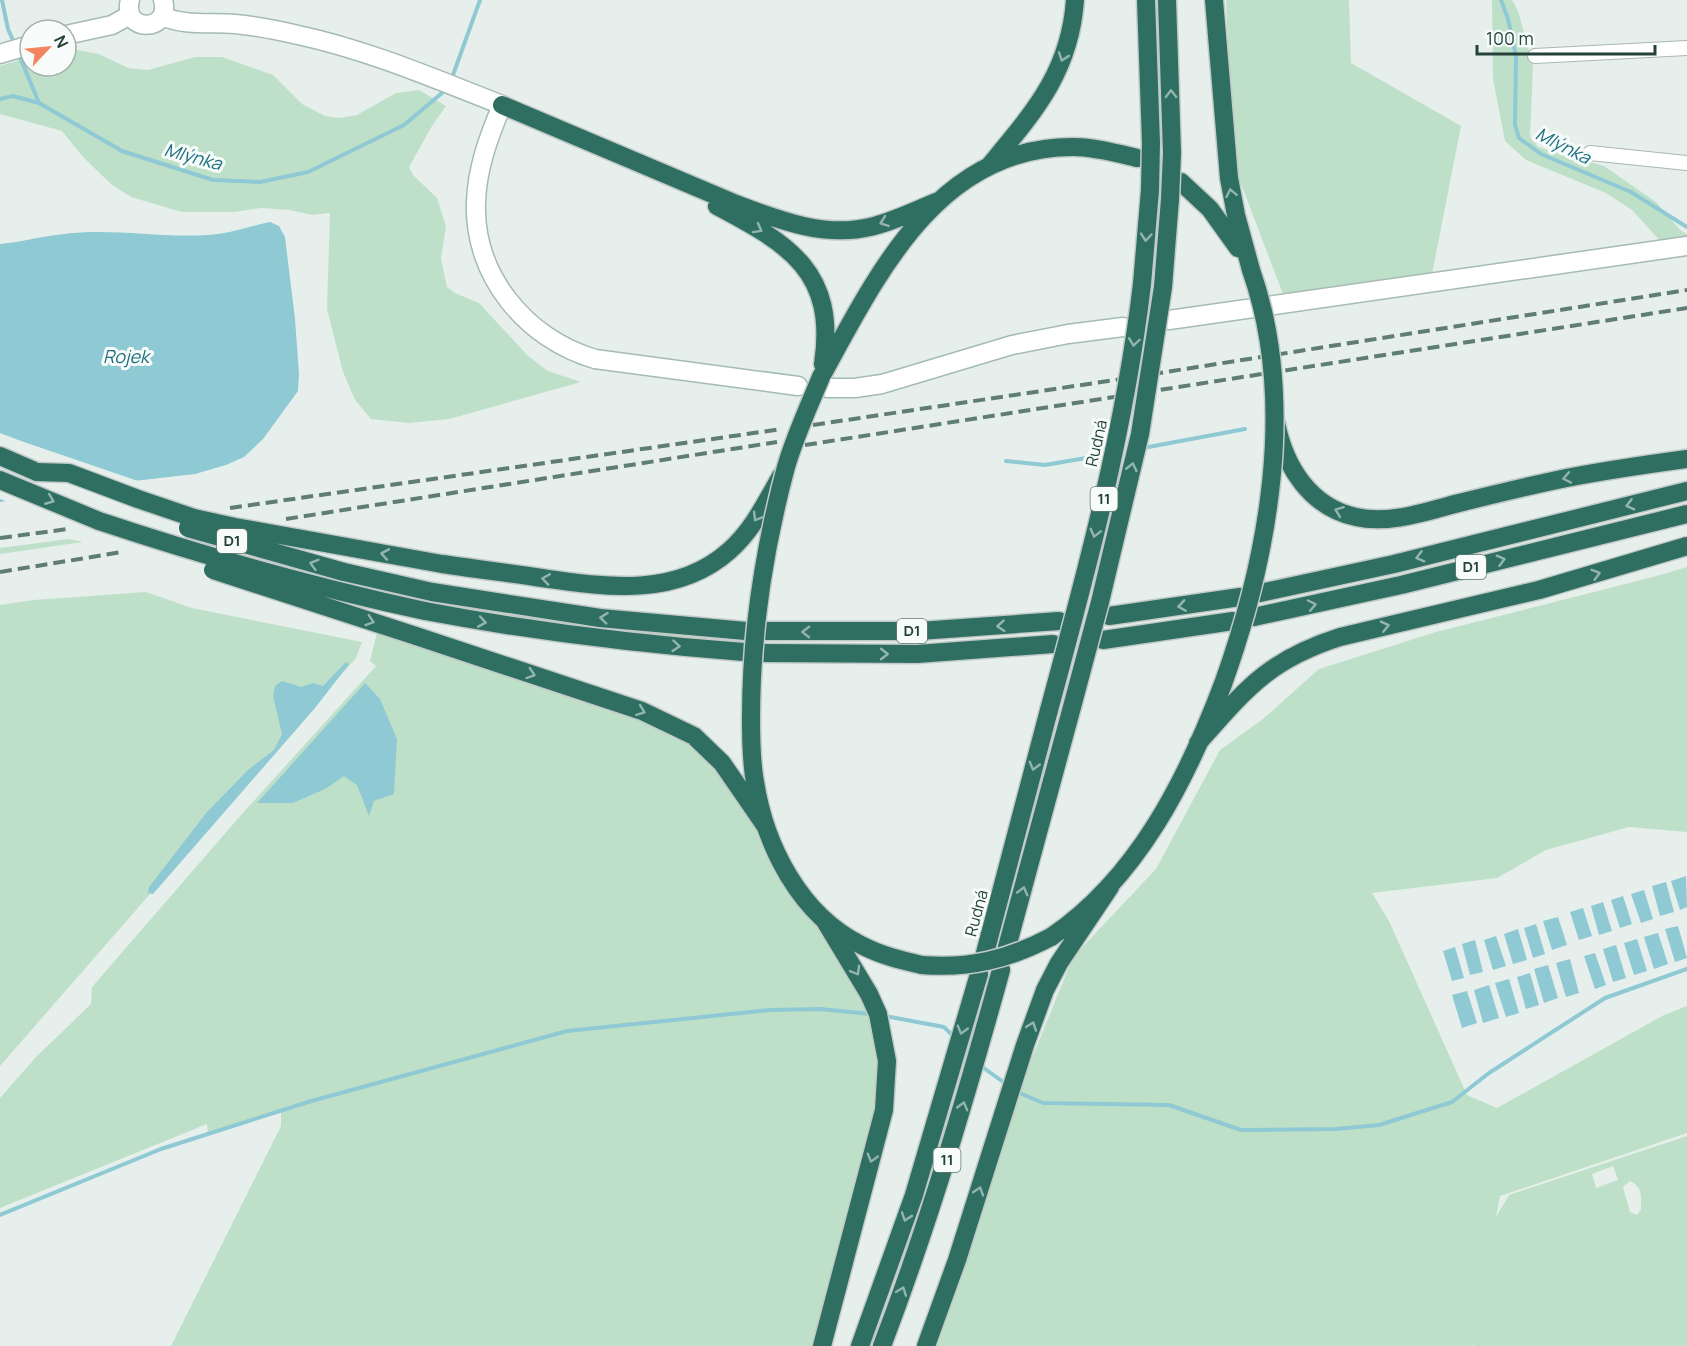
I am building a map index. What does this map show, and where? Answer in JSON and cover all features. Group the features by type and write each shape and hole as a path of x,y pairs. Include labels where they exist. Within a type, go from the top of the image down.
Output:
{"highway":[{"path":"989,166 1031,115 1057,73 1070,31 1075,0"},
{"name":"Rudná","path":"985,953 1078,602 1120,430 1130,375 1142,284 1150,189 1151,142 1146,0"},
{"name":"11","path":"1007,947 1100,602 1140,434 1150,378 1163,287 1170,199 1172,153 1167,0"},
{"path":"926,1346 957,1260 1025,1045 1045,990 1059,963 1164,810 1198,744 1240,635 1257,567 1270,480 1274,409 1271,348 1263,309 1236,215 1229,178 1214,0"},
{"path":"502,105 769,217 821,229 856,230 872,227 939,201"},
{"path":"822,1346 884,1110 887,1060 878,1014 869,994 825,921 796,887 774,848 754,780 751,718 753,655 761,579 787,466 798,432 824,382 832,345 890,256 920,219 939,201 957,186 989,166 1033,152 1074,147 1137,158"},
{"path":"614,153 771,236 794,255 805,266 820,294 832,345"},
{"path":"1181,182 1223,224 1251,270"},
{"path":"1274,409 1278,433 1289,462 1298,477 1318,501 1331,509 1359,518 1397,517 1616,468 1687,459"},
{"name":"D1","path":"0,456 188,528 344,572 432,592 600,618 746,630"},
{"path":"37,472 69,473 194,518 235,527 442,564 602,586 635,587 681,579 706,568 725,554 753,524 787,466"},
{"name":"D1","path":"0,480 99,521 183,549 335,592 504,626 595,639 744,652"},
{"name":"D1","path":"1260,593 1394,564 1687,491"},
{"name":"D1","path":"1254,617 1401,585 1687,514"},
{"path":"99,521 126,540 642,711 686,732 710,749 766,827"},
{"path":"1198,744 1240,695 1270,669 1313,645 1539,590 1687,546"},
{"path":"1109,616 1240,597"},
{"name":"D1","path":"765,631 919,631 1059,621"},
{"path":"1102,640 1233,621"},
{"name":"D1","path":"763,653 917,654 1053,644"},
{"path":"825,921 859,944 878,953 922,964 951,966 985,963 1021,952 1052,937 1083,913 1110,887"},
{"name":"11","path":"882,1346 934,1202 1001,970"},
{"name":"11","path":"860,1346 914,1194 979,974"}],"street":[{"path":"78,32 112,25 130,8 138,23 146,25 154,23 163,8 181,21 272,29 325,41 414,70 502,105 488,140 480,169 476,216 478,237 490,270 508,302 520,315 539,332 578,354 595,360 798,386"},
{"path":"1535,56 1687,48"},
{"path":"0,54 18,49"},
{"path":"1590,153 1687,163"},
{"path":"1169,320 1687,246"},
{"path":"824,382 855,388 882,384 1012,345 1123,327"}],"green space":[{"path":"1226,0 1349,0 1351,63 1461,126 1432,274 1283,294 1238,176 1230,96"},
{"path":"1492,0 1512,0 1518,11 1533,65 1530,137 1538,147 1604,166 1656,202 1680,230 1687,234 1687,252 1675,257 1632,210 1606,193 1526,160 1505,141 1493,79"},
{"path":"78,50 99,54 128,68 148,70 195,57 222,57 273,75 302,104 325,116 339,118 357,115 396,93 419,90 446,106 409,167 413,175 437,198 446,226 441,259 447,287 479,303 528,356 548,371 581,382 449,419 409,423 371,419 355,400 343,372 327,309 330,213 312,215 290,210 261,208 234,212 182,212 131,197 112,185 83,157 62,131 0,114 0,66 18,61 18,78 78,78"},
{"path":"69,539 83,542 0,554 0,548"},
{"path":"1687,567 1687,832 1629,827 1546,850 1497,878 1372,893 1389,921 1467,1095 1497,1108 1664,1015 1687,1006 1687,1133 1500,1196 1496,1217 1509,1195 1687,1136 1687,1346 1474,1346 1474,1342 1473,1346 934,1346 943,1327 1028,1068 1073,957 1156,869 1220,750 1263,719 1319,669 1436,632","holes":["1613,1166 1618,1180 1596,1188 1592,1174","1630,1181 1637,1186 1640,1193 1641,1210 1637,1215 1630,1212 1623,1187"]},
{"path":"146,592 192,608 362,642 356,658 0,1066 0,605 34,600"},
{"path":"377,633 416,636 694,736 856,970 887,1061 822,1346 171,1346 281,1126 281,1111 208,1134 207,1124 0,1208 0,1098 36,1057 91,1004 92,987 241,815 376,666 370,661"}],"water":[{"name":"Rojek","path":"270,222 279,226 285,237 299,374 298,391 263,439 244,457 195,474 108,484 80,481 56,494 0,502 0,244 82,232 207,235 231,232"},
{"path":"346,662 349,664 315,708 153,894 148,893 149,887 207,812 249,769 274,750 282,734 273,696 275,686 282,681 301,687 313,683 323,686"},
{"path":"365,683 380,699 397,739 394,794 374,801 369,816 357,785 344,776 325,789 293,803 257,803"},
{"path":"1686,876 1687,907 1680,910 1671,881"},
{"path":"1666,882 1674,912 1660,916 1652,886"},
{"path":"1644,890 1653,919 1641,923 1631,894"},
{"path":"1623,896 1632,924 1620,928 1611,900"},
{"path":"1603,902 1612,931 1599,935 1591,906"},
{"path":"1583,908 1592,936 1579,940 1570,912"},
{"path":"1558,917 1567,945 1552,950 1543,921"},
{"path":"1536,924 1545,954 1533,958 1524,928"},
{"path":"1678,926 1687,958 1675,962 1665,929"},
{"path":"1518,929 1527,960 1513,964 1504,934"},
{"path":"1658,933 1668,964 1654,969 1644,937"},
{"path":"1496,936 1506,966 1493,970 1484,940"},
{"path":"1637,939 1647,971 1634,975 1624,943"},
{"path":"1475,940 1483,972 1470,975 1462,944"},
{"path":"1616,945 1626,978 1613,982 1603,949"},
{"path":"1455,947 1464,978 1452,981 1443,951"},
{"path":"1595,953 1606,985 1595,989 1584,956"},
{"path":"1570,959 1579,993 1566,997 1556,963"},
{"path":"1548,965 1558,998 1544,1003 1534,969"},
{"path":"1530,973 1539,1005 1526,1009 1517,977"},
{"path":"1509,979 1519,1013 1506,1017 1495,983"},
{"path":"1489,985 1499,1018 1483,1023 1474,990"},
{"path":"1467,991 1477,1023 1462,1028 1452,995"}],"pier":[{"path":"0,433 147,484 108,487 81,485 57,497 11,503 0,499"}],"waterway":[{"path":"2,0 8,29 15,45"},
{"name":"Mlýnka","path":"453,75 480,0"},
{"name":"Mlýnka","path":"1501,0 1508,19 1516,56 1515,125 1519,138 1541,154 1631,192 1687,227"},
{"path":"29,78 39,103"},
{"name":"Mlýnka","path":"0,99 13,96 39,103 122,151 213,180 260,182 308,172 404,125 442,93"},
{"path":"1143,448 1245,429"},
{"path":"1006,461 1045,465 1109,454"},
{"path":"1017,1092 1043,1103 1169,1105 1241,1130 1336,1129 1379,1125 1452,1102 1489,1073 1605,998 1687,969"},
{"path":"0,1215 161,1149 308,1102 567,1031 770,1010 820,1009 871,1014"},
{"path":"885,1016 944,1027 955,1038"},
{"path":"981,1066 1006,1084"}],"railway":[{"path":"813,425 1687,290"},
{"path":"805,445 1687,308"},
{"path":"230,508 782,429"},
{"path":"286,519 777,442"},
{"path":"0,538 68,529"},
{"path":"0,572 122,552"}]}
